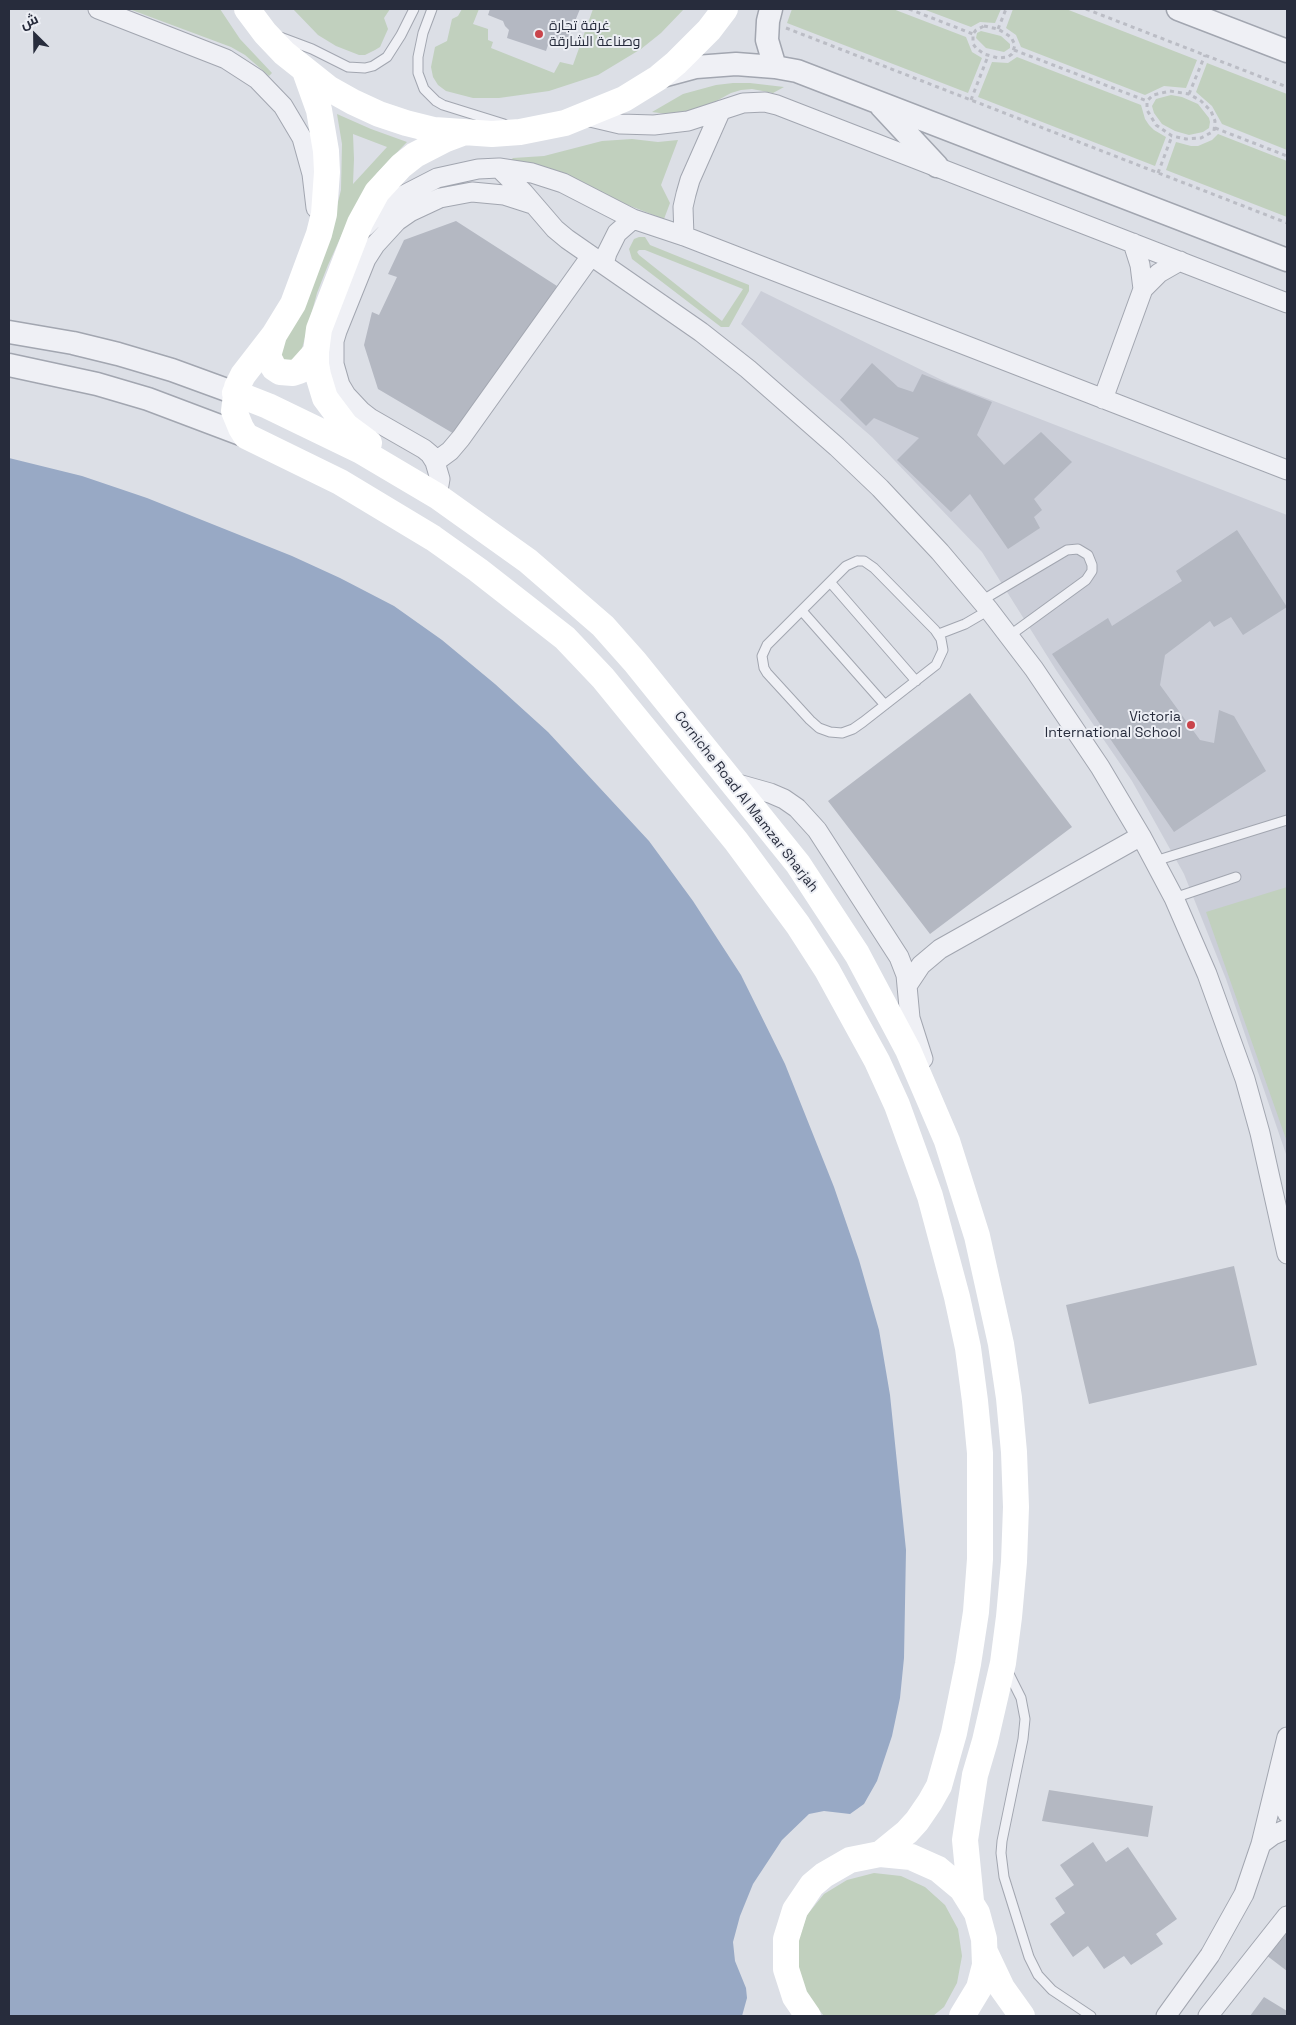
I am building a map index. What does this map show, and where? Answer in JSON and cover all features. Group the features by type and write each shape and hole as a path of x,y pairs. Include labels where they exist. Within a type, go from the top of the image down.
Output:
{"main road":[{"path":"247,9 265,33 305,71 344,97 379,114 425,128 463,133 520,132 550,127 586,116 624,100 658,78 676,63 711,19 725,9"},
{"path":"305,71 319,110 326,151 326,193 319,234 293,304 274,335 243,375 235,393 234,411 237,420 246,436 333,478 386,509 478,570 565,638 603,678 665,752 768,883 827,970 877,1061 914,1150 944,1242 968,1348 980,1453 982,1506 976,1612 954,1734 939,1786 917,1821 907,1832 880,1854"},
{"path":"386,509 405,477 389,458 346,426 325,398 318,375 316,352 321,323 367,207 377,192 401,166 430,146 463,133"},
{"path":"274,335 268,356 274,368 280,372 293,373 299,371 316,352"},
{"name":"Corniche Road Al Mamzar Sharjah","path":"235,393 315,428 361,451 437,496 528,561 603,626 635,662 793,857 838,924 884,1002 928,1095 950,1151 977,1236 1001,1344 1009,1398 1014,1452 1016,1507 1014,1562 1004,1663 975,1775 968,1812 965,1840 970,1901"},
{"path":"808,2016 795,1997 786,1969 786,1939 790,1924 803,1897 812,1885 836,1866 858,1858 880,1854 910,1857 932,1865 951,1878 970,1901 982,1926 985,1952 979,1988 962,2016"},
{"path":"985,1952 1002,1988 1022,2016"}],"street":[{"path":"98,9 226,59 258,78 294,121 308,156 319,234"},
{"path":"1178,9 1287,51"},
{"path":"775,17 768,21 767,40 776,67"},
{"path":"658,78 696,67 736,64 776,67 817,78 1287,260"},
{"path":"874,100 937,166"},
{"path":"586,116 620,124 654,125 688,120 732,105 754,102 776,105 1287,303"},
{"path":"684,236 684,207 690,180 721,110"},
{"path":"354,240 383,209 418,186 458,172 500,168 548,177 633,219 684,236 1287,470"},
{"path":"500,168 556,229 597,260 701,332 793,407 880,488 940,552 1009,636 1073,725 1100,767 1141,836 1174,898 1207,974 1230,1035 1283,1214 1287,1254"},
{"path":"437,496 440,479 435,462 424,448 361,411 346,395 336,375 333,358 334,341 340,320 366,259 375,245 397,221 410,212 440,198 472,192 504,195 535,206"},
{"path":"435,462 450,452 597,260 609,248 617,233 633,219"},
{"path":"1133,243 1140,265 1143,289"},
{"path":"1103,398 1143,289 1159,272 1180,261"},
{"name":"Corniche Road Al Mamzar Sharjah","path":"9,332 73,343 118,354 172,370 235,393"},
{"path":"9,365 97,384 148,399 246,436"},
{"path":"731,782 784,799 808,818 893,948 903,966 910,1018 923,1060 928,1095"},
{"path":"907,986 921,965 940,949 1141,836"},
{"path":"893,948 916,952 940,949"},
{"path":"1285,1744 1283,1799 1287,1813"},
{"path":"1166,2016 1190,1984 1244,1894 1261,1844 1285,1744"},
{"path":"1261,1844 1273,1834 1287,1829"},
{"path":"1208,2016 1287,1916"},
{"path":"790,1984 791,2016"}],"lane":[{"path":"265,33 297,42 348,67 365,68 373,66 387,57 414,9"},
{"path":"431,9 418,57 418,74 424,89 443,105 486,118 520,132"},
{"path":"939,634 964,624 985,606 1068,550 1078,549 1088,555 1092,570 1086,580 1009,636"},
{"path":"851,562 869,564 939,634 943,650 939,661 916,681 853,729 842,733 830,732 819,728 767,673 762,662 763,650 830,582 851,562"},
{"path":"830,582 916,681"},
{"path":"802,611 885,705"},
{"path":"1154,861 1287,820"},
{"path":"1174,898 1236,877"},
{"path":"1004,1663 1021,1698 1025,1729 1002,1841 1004,1877 1028,1957 1038,1975 1052,1990 1091,2016"}],"path":[{"path":"909,9 973,34"},
{"path":"998,29 1006,9"},
{"path":"1086,9 1287,87"},
{"path":"775,17 971,100 1287,223"},
{"path":"984,26 998,29 1014,40 1014,50 1008,57 988,56 973,44 973,34 976,30 984,26"},
{"path":"1014,50 1148,101"},
{"path":"1189,94 1204,55"},
{"path":"971,100 988,56"},
{"path":"1163,91 1189,94 1206,106 1215,121 1215,128 1211,134 1194,139 1172,136 1161,130 1152,120 1147,110 1148,101 1153,95 1163,91"},
{"path":"1215,128 1287,156"},
{"path":"1158,172 1172,136"}],"shaded area":[{"name":"Victoria International School","path":"761,291 950,384 1287,515 1287,1157 1226,979 1184,874 1132,781 1056,670 982,552 872,437 741,324"}],"green space":[{"path":"129,9 220,9 240,39 272,73 269,76 245,55 231,47"},
{"path":"293,9 390,9 384,18 388,29 380,47 365,55 359,55 336,46 318,35"},
{"path":"462,9 479,9 473,24 488,29 488,40 493,42 491,48 554,73 560,62 573,65 593,9 684,9 661,33 641,49 598,75 549,91 499,98 473,98 446,91 438,85 433,77 431,67 435,47 447,41 452,19 458,16"},
{"path":"792,9 893,9 966,37 972,52 982,58 968,93 787,23"},
{"path":"923,9 1001,9 995,23 980,22 971,27"},
{"path":"1013,9 1066,9 1197,60 1186,88 1164,86 1145,95 1021,47 1016,35 1006,28"},
{"path":"981,31 1001,36 1010,44 1010,48 1004,52 986,48 976,38 977,33"},
{"path":"1017,57 1141,105 1149,125 1166,137 1155,166 978,97 992,62 1008,63"},
{"path":"1207,63 1287,94 1287,150 1222,124 1212,106 1196,92"},
{"path":"733,83 784,87 773,93 752,89 741,90 731,93 709,105 681,113 652,112 683,94 716,85"},
{"path":"1171,95 1182,97 1198,104 1209,118 1209,128 1203,132 1189,135 1175,131 1162,124 1154,113 1152,106 1156,99"},
{"path":"337,114 407,142 377,173 353,210 317,293 300,356 294,361 281,359 279,347 330,234 341,190 342,144","holes":["353,134 387,147 353,184"]},
{"path":"1218,134 1287,161 1287,217 1166,170 1176,142 1198,146 1212,140"},
{"path":"632,139 658,142 678,140 661,185 670,203 664,219 511,160 513,158 544,156 602,141"},
{"path":"645,237 650,245 749,285 749,291 729,327 721,327 632,259 629,249 634,239","holes":["645,250 743,289 722,321 637,252"]},
{"path":"1287,887 1287,1142 1206,912"},
{"path":"874,1873 901,1876 925,1887 945,1905 958,1929 962,1956 957,1983 944,2007 933,2016 824,2016 806,1994 798,1968 798,1941 807,1915 824,1894 847,1880"}],"water":[{"path":"9,458 82,476 147,498 292,556 394,606 442,640 495,684 548,732 649,841 693,901 741,975 785,1064 834,1187 859,1260 879,1330 890,1395 906,1550 904,1658 900,1698 892,1736 877,1781 864,1804 850,1814 824,1811 809,1814 782,1840 753,1884 740,1916 733,1942 735,1961 746,1988 747,1998 742,2016 9,2016"}],"building":[{"name":"غرفة تجارة وصناعة الشارقة","path":"490,9 580,9 566,43 560,40 555,45 548,45 546,51 507,38 509,30 503,21 488,15"},
{"path":"456,221 557,286 456,435 378,389 364,345 372,312 379,315 397,277 388,274 404,240"},
{"path":"872,363 898,387 913,392 922,374 992,402 977,435 1004,465 1041,432 1072,462 1034,499 1042,510 1034,517 1040,528 1008,549 970,494 951,512 897,460 919,438 874,418 866,426 840,400"},
{"path":"1237,530 1287,607 1243,635 1231,617 1214,627 1210,621 1165,655 1160,685 1200,740 1214,743 1219,710 1234,716 1266,771 1174,832 1052,654 1108,618 1112,626 1182,581 1176,571"},
{"path":"970,693 1072,827 930,934 828,801"},
{"path":"1234,1266 1257,1365 1089,1404 1066,1305"},
{"path":"1049,1790 1153,1806 1148,1837 1042,1821"},
{"path":"1093,1842 1106,1862 1128,1847 1177,1919 1156,1934 1163,1944 1131,1965 1124,1956 1104,1969 1088,1946 1073,1957 1050,1924 1065,1913 1055,1898 1074,1885 1060,1865"},
{"path":"1287,1927 1287,1971 1266,1955"},
{"path":"1264,1997 1287,2011 1287,2016 1250,2016"}],"place":[{"name":"غرفة تجارة وصناعة الشارقة","path":"539,34"},
{"name":"Victoria International School","path":"1191,725"}]}
